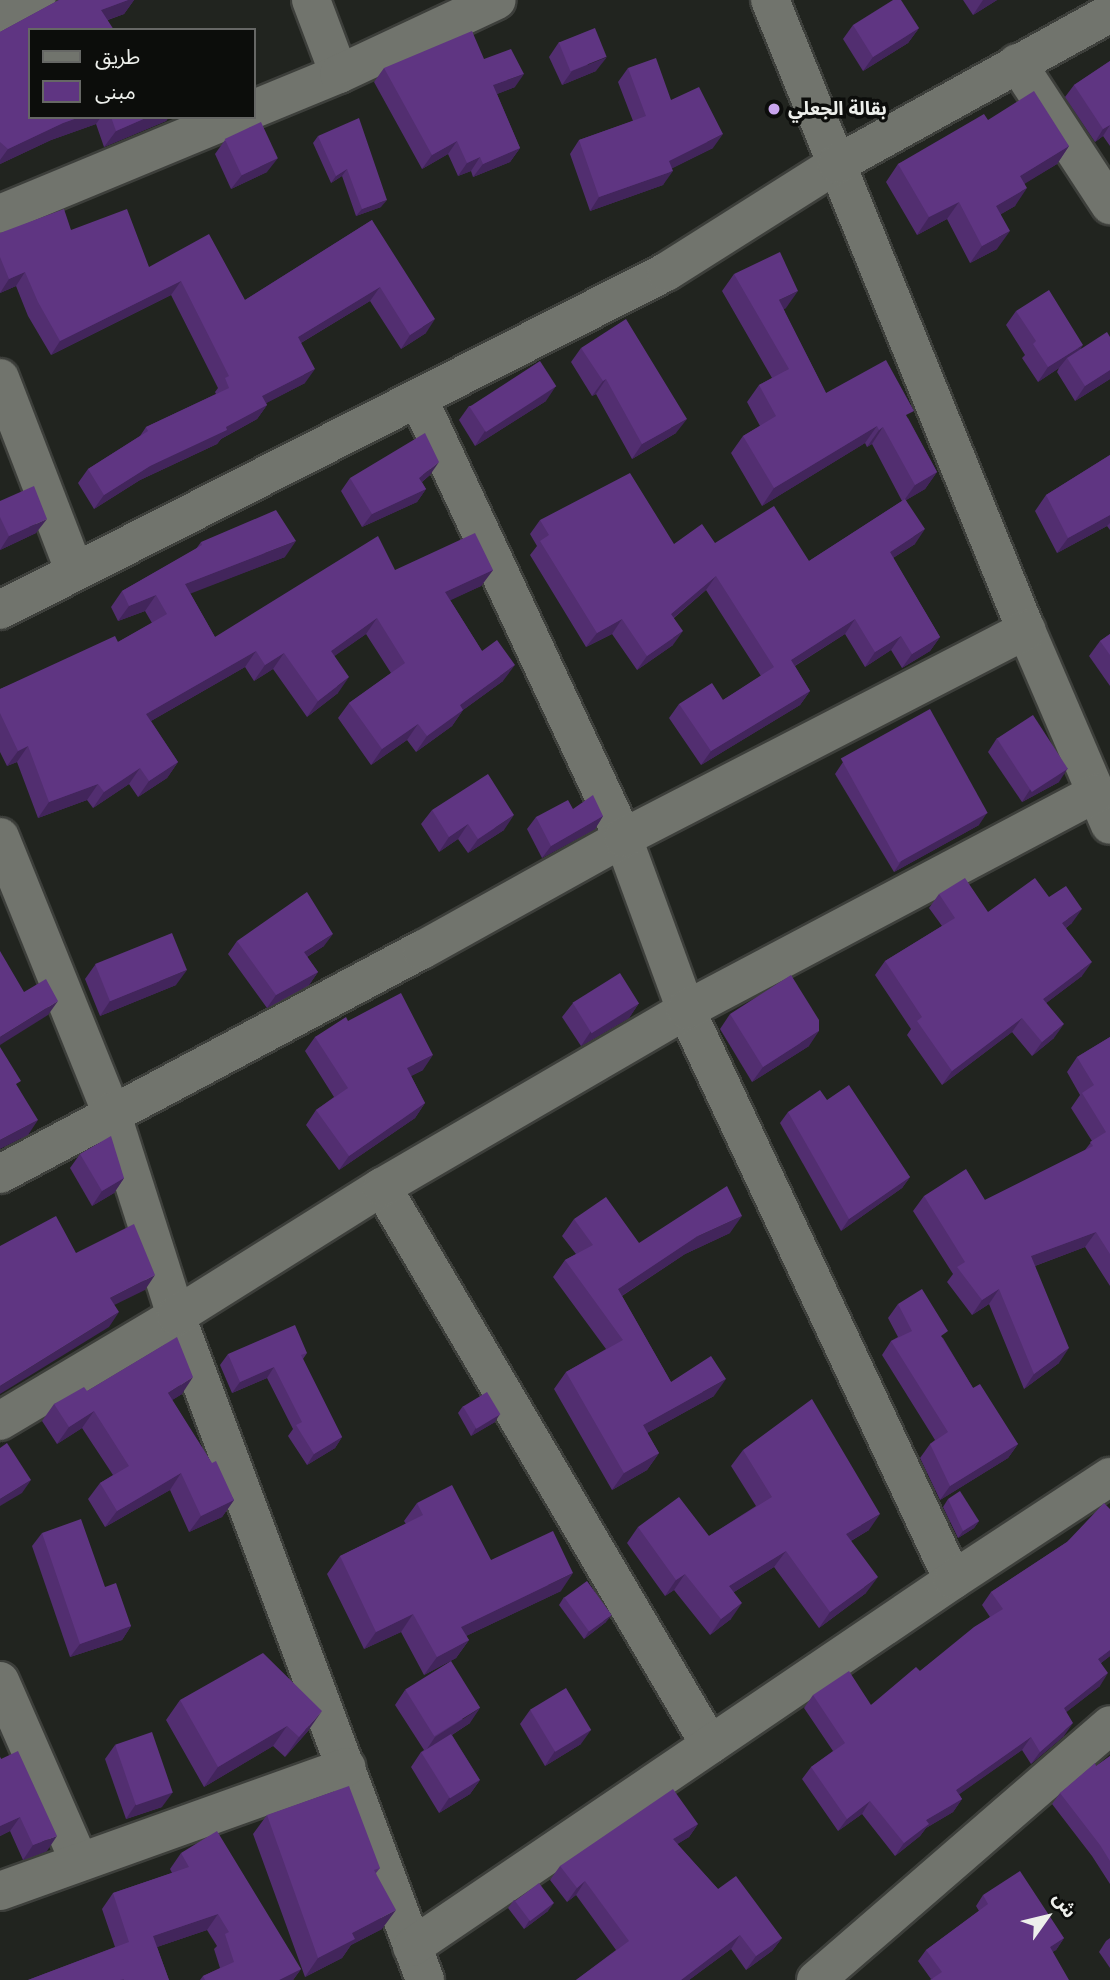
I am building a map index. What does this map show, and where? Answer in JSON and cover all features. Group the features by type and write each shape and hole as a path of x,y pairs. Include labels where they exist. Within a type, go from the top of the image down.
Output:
{"street":[{"path":"0,14 36,0"},
{"path":"311,0 339,74"},
{"path":"256,108 339,74 497,0"},
{"path":"0,1420 176,1316 382,1188 686,1010 1102,809 1026,630 770,0"},
{"path":"0,610 74,570 419,400 666,272 837,164 1110,13"},
{"path":"1017,63 1110,205"},
{"path":"0,214 229,119"},
{"path":"0,378 74,570"},
{"path":"419,400 623,838 686,1010 953,1580"},
{"path":"0,1174 111,1112 422,950 623,838 1026,630"},
{"path":"0,837 9,880 111,1112 176,1316 419,1964 710,1745 1110,1477"},
{"path":"382,1188 710,1745"},
{"path":"0,1681 79,1861"},
{"path":"816,1980 1110,1725"},
{"path":"0,1891 346,1767"}],"building":[{"path":"59,0 128,0 101,10 113,28 28,28 28,119 74,119 8,149 0,142 0,32"},
{"path":"893,0 901,0 919,28 873,57 853,25"},
{"path":"595,28 607,57 570,71 559,43"},
{"path":"472,31 484,59 511,49 524,74 493,85 520,148 483,164 480,157 467,163 457,141 432,155 384,68"},
{"path":"656,58 671,100 699,87 723,134 669,161 673,171 599,197 579,140 646,116 628,68"},
{"path":"1110,61 1110,125 1103,129 1074,85"},
{"path":"1034,91 1069,146 1020,176 1027,188 996,206 1010,231 982,246 959,202 929,217 898,164 984,114 988,120"},
{"path":"359,118 387,200 362,209 347,169 336,176 318,136"},
{"path":"112,119 143,119 116,131"},
{"path":"261,122 278,158 242,175 225,139"},
{"path":"64,209 71,230 127,209 149,267 209,234 245,300 372,220 435,319 410,335 380,287 298,337 315,369 262,396 267,405 226,427 227,430 150,466 104,495 88,469 148,431 146,427 229,388 225,378 229,376 181,281 60,341 25,272 9,279 0,257 0,233"},
{"path":"780,252 798,291 779,300 826,393 886,360 914,411 906,415 937,472 915,485 883,427 879,430 877,426 774,488 743,436 776,416 759,385 789,369 734,274"},
{"path":"1049,290 1083,345 1048,367 1033,344 1036,341 1016,311"},
{"path":"626,319 687,419 642,444 606,379 603,381 581,348"},
{"path":"1107,332 1110,337 1110,370 1085,386 1067,358"},
{"path":"540,361 556,386 486,432 470,407"},
{"path":"425,433 439,462 419,478 426,489 372,514 350,478"},
{"path":"1110,455 1110,515 1068,538 1046,495"},
{"path":"630,473 674,544 702,524 715,543 774,506 809,561 905,499 925,529 890,552 940,637 912,654 901,636 875,652 855,619 791,660 810,691 711,751 679,704 712,683 723,700 774,667 716,576 671,614 683,631 647,656 622,619 597,633 540,541 549,535 540,520"},
{"path":"34,486 47,519 9,536 0,517 0,501"},
{"path":"276,510 296,541 185,584 215,637 378,536 395,570 475,533 493,570 445,592 482,651 497,640 515,665 460,705 463,710 427,736 418,724 382,749 349,703 405,663 377,618 331,651 349,677 318,701 284,653 265,665 256,651 146,714 178,762 149,781 140,768 104,792 98,784 49,802 28,746 18,751 0,713 0,689 115,636 118,642 167,614 156,595 129,606 122,591 202,545 201,542"},
{"path":"1110,634 1110,655 1100,641"},
{"path":"930,709 988,813 898,863 841,758"},
{"path":"1033,715 1068,769 1032,792 997,738"},
{"path":"488,774 514,815 478,839 468,824 449,837 432,810"},
{"path":"593,795 603,816 551,846 536,817 568,800 573,809"},
{"path":"965,878 988,912 1035,878 1049,897 1066,886 1082,909 1062,923 1092,962 1043,999 1064,1024 1042,1042 1022,1018 952,1071 917,1021 922,1017 885,961 955,918 939,894"},
{"path":"307,892 333,934 304,952 318,972 276,995 237,941"},
{"path":"172,933 187,970 110,1001 95,964"},
{"path":"0,951 24,992 46,979 58,1001 0,1037"},
{"path":"620,973 639,1004 592,1033 573,1003"},
{"path":"791,975 819,1020 819,1031 763,1067 730,1014"},
{"path":"401,993 433,1055 407,1068 425,1103 349,1156 316,1110 348,1088 315,1037 346,1017 348,1021"},
{"path":"1110,1037 1110,1254 1096,1232 1031,1256 1069,1348 1034,1374 999,1289 982,1300 957,1267 965,1262 924,1196 966,1169 985,1200 1093,1146 1090,1142 1106,1132 1082,1093 1094,1085 1077,1057"},
{"path":"0,1047 21,1081 16,1084 38,1120 0,1140"},
{"path":"849,1085 910,1177 849,1219 788,1112 820,1090 827,1100"},
{"path":"111,1136 124,1178 102,1191 80,1154"},
{"path":"727,1186 742,1216 696,1237 618,1289 671,1382 711,1356 726,1379 643,1425 659,1453 624,1473 566,1372 623,1340 565,1260 593,1245 574,1219 606,1197 639,1243"},
{"path":"56,1216 76,1253 134,1224 155,1275 110,1298 119,1312 0,1386 0,1246"},
{"path":"922,1289 948,1331 941,1336 973,1388 980,1384 1018,1444 950,1486 930,1444 948,1432 891,1341 912,1331 898,1304"},
{"path":"295,1325 307,1353 301,1355 342,1437 314,1454 296,1425 302,1422 274,1367 240,1382 228,1354"},
{"path":"177,1337 193,1377 168,1393 212,1463 216,1461 234,1500 201,1516 181,1473 117,1511 100,1483 129,1466 94,1411 69,1427 54,1404 84,1387 87,1391"},
{"path":"487,1392 500,1414 476,1429 463,1406"},
{"path":"812,1399 880,1514 846,1534 878,1577 830,1612 786,1551 729,1586 742,1603 721,1619 685,1574 676,1580 638,1527 679,1497 709,1536 772,1497 743,1450"},
{"path":"7,1443 31,1480 0,1499 0,1448"},
{"path":"452,1485 491,1560 553,1531 573,1573 461,1627 469,1640 437,1657 413,1614 376,1632 340,1556 423,1515 417,1503"},
{"path":"960,1491 979,1521 963,1531 948,1499"},
{"path":"1104,1503 1110,1509 1110,1650 1098,1659 1108,1673 1064,1708 1073,1723 1040,1752 1031,1737 956,1790 962,1799 926,1820 929,1824 904,1843 870,1801 847,1819 811,1767 845,1743 813,1695 849,1671 871,1705 916,1667 920,1671 974,1627 1003,1609 991,1592 1067,1542"},
{"path":"81,1519 105,1587 116,1583 131,1626 80,1644 42,1533"},
{"path":"587,1581 612,1615 589,1631 564,1597"},
{"path":"263,1653 322,1711 299,1737 287,1726 218,1767 180,1700"},
{"path":"451,1661 480,1708 434,1736 405,1690"},
{"path":"566,1688 591,1730 555,1752 530,1710"},
{"path":"152,1732 173,1793 136,1805 115,1745"},
{"path":"451,1734 480,1780 450,1798 421,1753"},
{"path":"18,1751 57,1836 33,1845 20,1817 0,1826 0,1757 1,1759"},
{"path":"1110,1756 1110,1861 1060,1793 1095,1763 1096,1766"},
{"path":"349,1786 380,1868 374,1870 396,1910 352,1933 355,1939 318,1958 267,1815"},
{"path":"673,1789 698,1824 673,1839 718,1889 736,1876 782,1938 756,1956 740,1935 681,1980 576,1980 629,1941 585,1881 577,1888 560,1866"},
{"path":"217,1831 301,1969 279,1980 205,1980 203,1976 234,1962 225,1934 229,1932 218,1914 153,1936 169,1980 28,1980 129,1942 113,1893 189,1867 181,1853"},
{"path":"1020,1871 1064,1938 1050,1947 1069,1980 930,1980 942,1972 926,1950 988,1904 983,1895"},
{"path":"539,1883 554,1903 530,1921 515,1901"}],"place":[{"name":"بقالة الجعلي","path":"774,109"}]}
